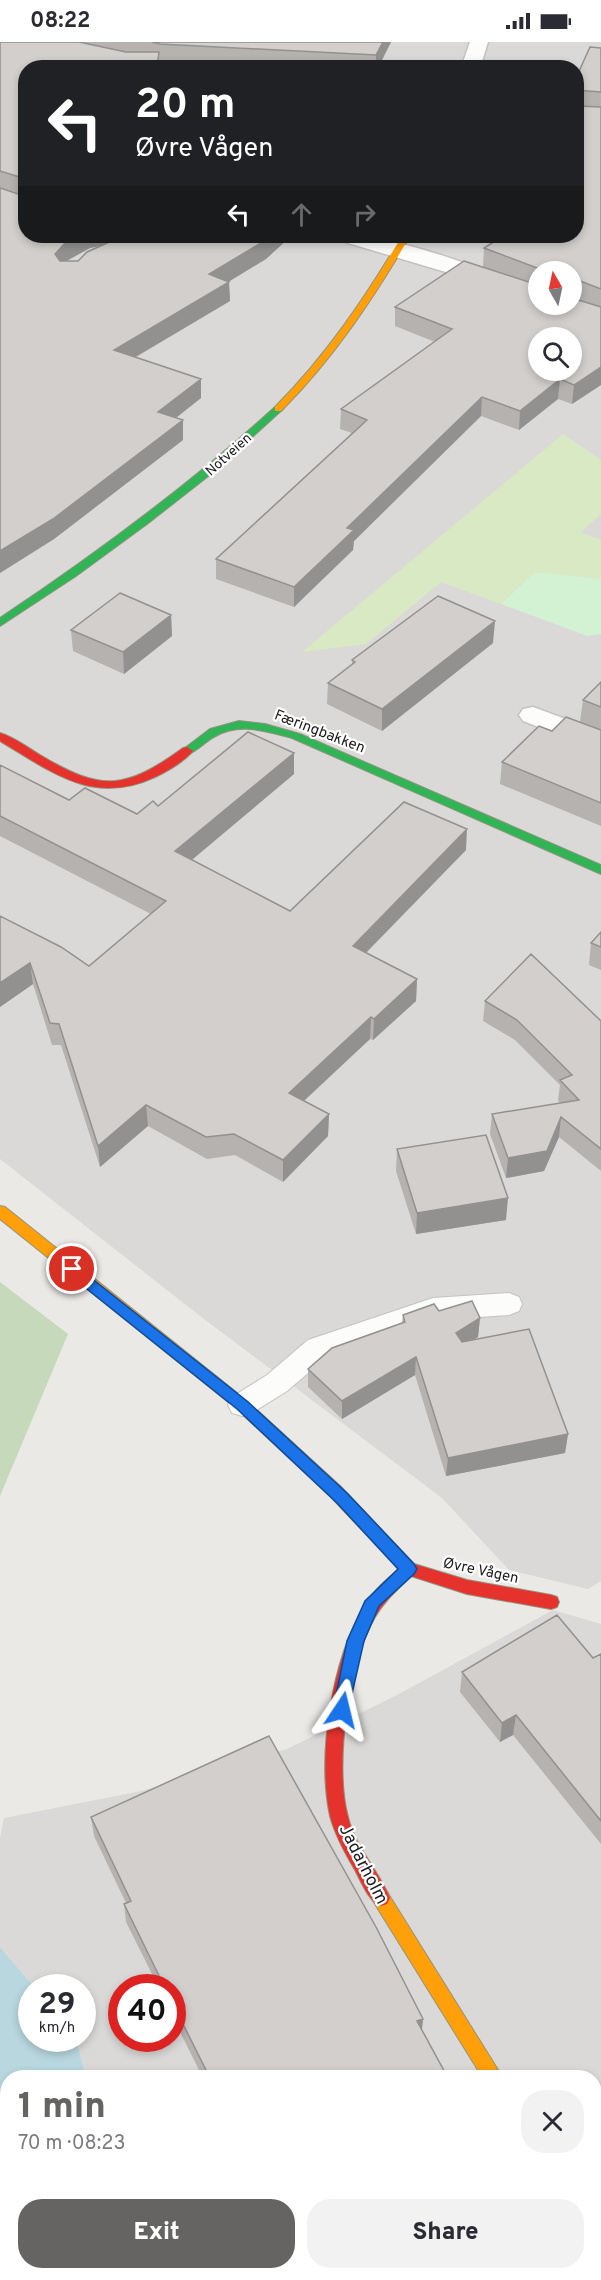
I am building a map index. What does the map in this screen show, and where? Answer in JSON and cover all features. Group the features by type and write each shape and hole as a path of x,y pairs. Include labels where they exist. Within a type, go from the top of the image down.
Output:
{"street":[{"path":"473,60 479,42"},
{"path":"403,243 528,293"},
{"name":"Notveien","path":"0,623 146,523 247,437 343,337 384,278 403,243"},
{"path":"533,715 601,742"},
{"name":"Færingbakken","path":"0,736 89,784 118,786 136,782 159,771 208,732 220,727 256,724 296,736 601,870"},
{"name":"Øvre Vågen","path":"0,1211 242,1405 342,1498 409,1569 467,1587 551,1602"},
{"name":"Jadarholm","path":"409,1569 373,1601 356,1641 338,1733 334,1780 339,1816 357,1857 416,1958 489,2070"}],"lane":[{"path":"242,1405 277,1383 318,1348 433,1309 509,1304"}],"shaded area":[{"path":"0,42 601,42 601,1581 588,1589 509,1570 442,1498 200,1316 0,1159"},
{"path":"553,1610 601,1624 601,2070 84,2070 79,2052 96,2052 96,1974 23,1974 0,1947 0,1838 4,1818 141,1791 287,1749 397,1695"}],"green space":[{"path":"563,434 601,460 601,514 581,532 601,540 601,579 535,572 501,604 441,582 366,644 302,652"},
{"path":"535,572 601,579 601,634 587,636 501,604"},
{"path":"0,1282 68,1334 0,1496"}],"water":[{"path":"0,1947 23,1974 18,1974 18,2052 79,2052 84,2070 0,2070"}],"building":[{"path":"0,42 79,42 126,52 159,52 158,60 18,60 18,177 0,171"},
{"path":"152,42 383,42 376,55"},
{"path":"590,47 601,48 601,92 584,91 584,60"},
{"path":"584,106 601,107 601,289 582,282 582,261 528,261 528,264 484,248 492,243 584,243"},
{"path":"0,188 18,194 18,243 65,243 55,254 60,261 78,261 87,252 107,243 261,243 209,274 229,282 114,350 201,379 158,412 183,420 53,519 0,551"},
{"path":"464,261 528,282 528,315 582,315 582,301 601,307 601,367 582,380 582,327 528,327 528,381 558,381 520,411 482,397 347,528 354,530 294,587 216,559 367,420 341,409 452,329 395,307"},
{"path":"565,381 580,381 574,385"},
{"path":"120,593 171,615 123,652 71,630"},
{"path":"438,596 495,621 382,709 328,683 355,662 352,660"},
{"path":"601,682 601,707 583,700"},
{"path":"566,717 601,730 601,803 502,762 539,726 552,731"},
{"path":"248,732 294,753 175,851 290,911 404,802 467,829 353,946 417,979 374,1019 371,1017 289,1093 329,1114 283,1160 234,1134 206,1137 146,1105 98,1146 59,1024 50,1023 30,963 0,983 0,916 61,947 89,966 166,901 0,816 0,765 69,800 85,788 137,814 153,801 158,806"},
{"path":"601,932 601,947 591,943"},
{"path":"531,954 601,1021 601,1149 561,1117 547,1151 508,1158 492,1114 579,1100 560,1080 572,1075 517,1020 485,1001"},
{"path":"486,1135 508,1198 417,1213 397,1149"},
{"path":"472,1301 480,1318 456,1333 462,1342 529,1329 568,1434 448,1458 416,1357 342,1401 308,1369 332,1348 405,1322 403,1315 434,1304 439,1311"},
{"path":"557,1615 593,1658 601,1654 601,1821 516,1715 502,1723 462,1672"},
{"path":"269,1736 376,1927 423,2019 417,2021 444,2070 206,2070 186,2030 186,1974 158,1974 124,1904 131,1901 91,1817"}],"traffic: fast":[{"path":"0,623 73,574 144,522 278,409"},
{"path":"187,751 214,732 227,727 251,725 279,731 296,736 601,870"}],"traffic: slow":[{"path":"278,409 332,349 402,243"},
{"path":"0,1211 242,1405 335,1491"},
{"path":"381,1898 489,2070"}],"traffic: jam":[{"path":"0,736 71,777 92,784 113,786 135,782 160,770 187,751"},
{"path":"335,1491 409,1569 467,1587 551,1602"},
{"path":"381,1898 342,1828 335,1796 336,1744 344,1686 358,1636 376,1603 409,1569"}],"route":[{"path":"72,1269 242,1405 342,1498 409,1569 373,1601 356,1641 342,1710"}]}
